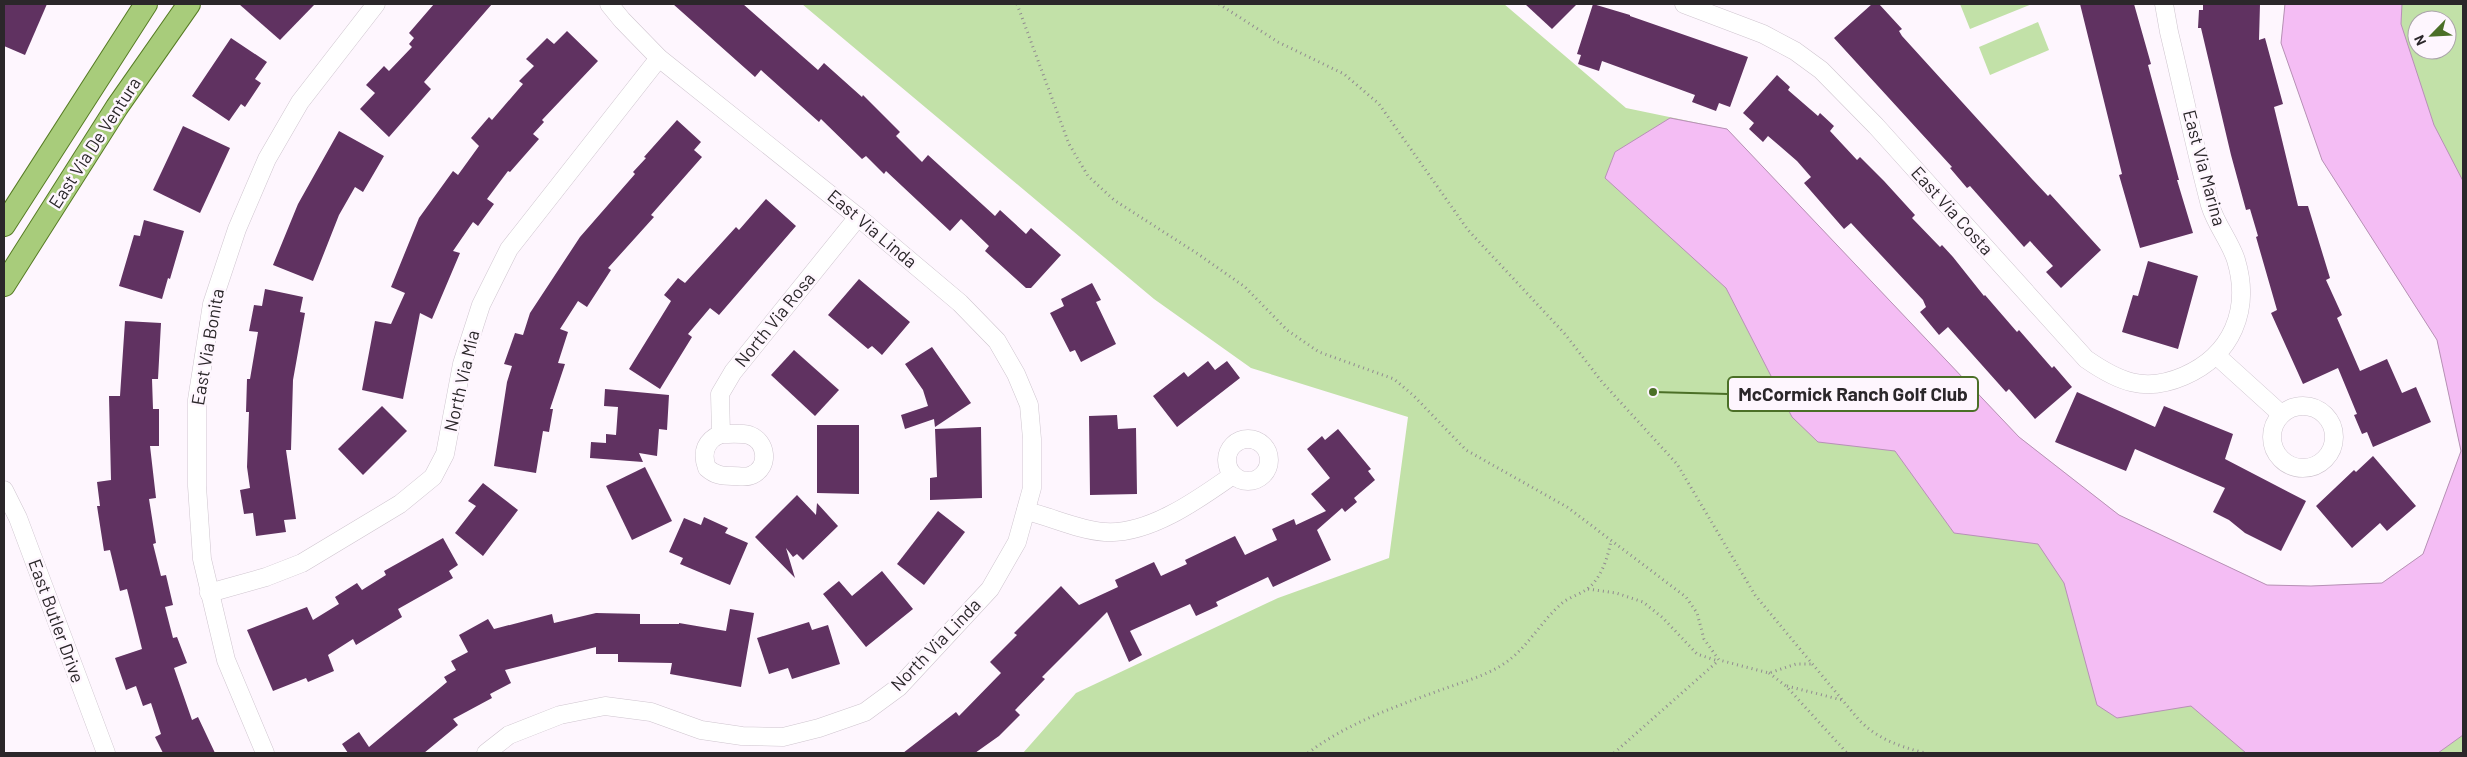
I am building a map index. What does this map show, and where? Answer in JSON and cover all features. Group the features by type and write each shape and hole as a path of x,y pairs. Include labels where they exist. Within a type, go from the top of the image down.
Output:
{"main road":[{"name":"East Via De Ventura","path":"4,225 146,4"},
{"name":"East Via De Ventura","path":"4,285 118,107 189,4"}],"street":[{"name":"East Via Bonita","path":"264,753 226,660 202,558 197,486 197,400 212,304 237,229 266,159 300,102 376,4"},
{"name":"East Via Linda","path":"608,4 659,58 858,217 960,303 997,340 1029,405 1032,439 1032,488 1026,511"},
{"name":"East Via Marina","path":"2164,4 2168,32 2211,207 2218,226 2235,259 2240,285 2239,310 2235,327 2217,356"},
{"name":"East Via Costa","path":"1695,5 1763,34 1795,51 1821,70 1869,118 2086,359 2109,376 2132,384 2154,384 2175,380 2194,372 2217,356"},
{"name":"North Via Mia","path":"209,593 266,577 302,563 400,504 433,476 445,454 462,364 478,313 509,250 659,58"},
{"name":"North Via Rosa","path":"721,434 720,394 733,372 858,217"},
{"path":"2217,356 2281,414"},
{"path":"1026,511 1105,532 1133,529 1174,512 1205,495 1233,475"},
{"name":"East Butler Drive","path":"4,490 18,518 106,753"},
{"name":"North Via Linda","path":"486,753 510,735 560,715 606,706 651,712 701,730 742,736 784,737 819,728 865,712 899,687 990,589 1017,542 1026,511"}],"path":[{"path":"1018,4 1070,144 1088,176 1114,200 1245,287 1287,330 1319,352 1394,379 1414,396 1466,450 1567,507 1686,597 1697,613 1704,640 1718,660"},
{"path":"1219,4 1278,42 1344,74 1379,104 1468,230 1565,334 1602,382 1677,464 1755,595 1842,700 1871,732 1892,744 1925,753"},
{"path":"1308,753 1323,742 1393,707 1473,678 1501,665 1521,650 1546,618 1562,603 1588,589 1607,561 1611,540"},
{"path":"1588,589 1616,593 1643,602 1663,618 1697,654 1769,673 1786,686 1846,753"},
{"path":"1614,753 1718,660"},
{"path":"1769,673 1796,664 1812,664"},
{"path":"1786,686 1842,700"}],"green space":[{"path":"802,4 1504,4 1626,108 1727,129 2019,437 2119,515 2267,585 2311,586 2382,583 2423,554 2461,451 2437,340 2322,160 2281,43 2285,4 2463,4 2463,753 1023,753 1076,693 1278,598 1389,558 1408,417 1251,368 1154,299"},
{"path":"1960,4 2032,4 1970,29"},
{"path":"2038,22 2049,50 1990,75 1979,47"}],"shaded area":[{"path":"2285,4 2402,4 2401,24 2407,42 2407,60 2413,60 2434,125 2463,181 2463,735 2438,753 2246,753 2191,706 2117,718 2097,705 2064,583 2038,544 1954,533 1895,451 1818,442 1792,417 1726,288 1605,178 1615,152 1670,118 1727,129 2019,437 2119,515 2267,585 2311,586 2382,583 2423,554 2461,451 2437,340 2322,160 2281,43"}],"building":[{"path":"4,4 47,4 25,55 4,46"},
{"path":"239,4 315,4 280,40"},
{"path":"434,4 492,4 424,82 431,89 389,137 360,109 375,93 366,85 384,66 389,71 412,47 409,44 414,38 409,33"},
{"path":"673,4 743,4 818,70 824,63 862,97 863,95 900,132 896,136 922,162 928,155 995,216 1000,210 1026,234 1031,228 1061,255 1031,288 1026,288 985,251 989,246 961,219 950,231 886,171 884,174 866,156 862,159 821,119 819,122 761,70 755,77"},
{"path":"1525,4 1577,4 1552,29"},
{"path":"1593,4 1630,15 1748,57 1730,107 1719,103 1716,111 1692,102 1695,95 1602,61 1599,71 1578,64 1581,55 1577,54"},
{"path":"1872,4 1879,4 1902,29 1899,31 1902,36 2032,179 2048,196 2050,194 2101,250 2061,288 2046,272 2053,266 2030,241 2024,247 1970,186 1967,188 1950,168 1952,167 1834,38"},
{"path":"2080,4 2134,4 2151,64 2148,65 2179,180 2177,180 2193,233 2140,248 2119,175 2122,174"},
{"path":"2203,4 2260,4 2259,40 2265,38 2283,104 2274,107 2298,206 2308,206 2330,278 2326,280 2342,315 2337,318 2360,371 2387,359 2402,393 2416,387 2431,422 2373,447 2367,432 2362,434 2354,415 2357,414 2338,368 2303,384 2271,313 2277,310 2250,209 2246,210 2231,155 2201,28 2198,28 2199,10 2203,10"},
{"path":"567,31 598,61 542,120 544,122 533,134 539,139 510,172 508,171 487,199 494,204 478,226 473,222 453,251 460,253 432,319 420,313 403,399 362,390 375,321 391,324 405,293 391,287 419,218 453,171 458,175 479,146 471,138 489,117 492,120 523,84 519,81 534,66 526,59 547,38 554,44"},
{"path":"231,38 267,62 255,79 261,83 245,107 241,104 229,121 192,96"},
{"path":"1777,75 1790,87 1788,90 1818,116 1820,113 1834,126 1830,131 1857,160 1860,157 1884,181 1915,215 1912,218 1940,247 1942,245 1984,296 2017,332 2019,330 2052,368 2054,366 2072,387 2035,419 2009,389 2006,392 1948,327 1939,335 1920,312 1926,307 1923,300 1851,223 1844,229 1804,183 1811,177 1797,161 1768,136 1763,142 1749,129 1754,123 1743,113"},
{"path":"677,120 701,142 694,150 702,157 651,215 654,217 608,268 611,270 587,307 578,301 560,329 568,332 558,363 565,364 550,409 553,409 549,432 543,431 536,473 494,466 507,382 512,366 504,364 515,333 523,335 530,313 580,237 635,174 633,172 646,158 644,157"},
{"path":"183,126 230,148 200,213 153,190"},
{"path":"339,131 384,156 363,192 355,187 339,215 313,281 273,265 298,204"},
{"path":"766,199 796,226 719,315 710,308 688,334 692,337 660,389 629,369 671,301 664,295 678,278 685,283 736,227 739,230"},
{"path":"144,220 184,231 162,299 119,286 134,235 140,236"},
{"path":"2148,261 2198,276 2178,349 2122,332 2133,295 2138,296"},
{"path":"859,279 910,322 882,355 872,346 868,349 828,315"},
{"path":"1092,283 1101,300 1096,302 1116,344 1081,362 1075,350 1070,352 1050,313 1064,306 1061,299"},
{"path":"265,289 303,297 300,312 305,313 293,380 291,450 286,450 296,519 284,520 286,532 256,536 253,513 244,514 240,490 250,488 247,467 249,412 246,412 247,379 250,379 258,332 249,331 254,305 262,306"},
{"path":"125,321 161,323 158,379 152,379 153,409 159,409 159,446 150,446 156,498 149,499 156,543 153,544 161,576 166,575 173,605 165,607 173,638 177,637 187,663 174,668 192,720 198,717 215,753 163,753 155,737 161,734 151,703 143,706 136,686 126,690 115,658 142,649 127,589 120,591 110,550 104,551 97,506 100,506 97,482 111,480 109,396 120,396"},
{"path":"932,347 971,403 935,427 934,419 905,429 901,415 928,406 923,390 905,364"},
{"path":"794,350 839,390 815,416 771,375"},
{"path":"1208,361 1215,370 1227,361 1240,378 1177,427 1153,396 1184,372 1188,377"},
{"path":"605,389 669,395 667,430 659,429 657,456 639,453 643,462 590,458 591,442 606,443 606,434 616,435 618,407 604,406"},
{"path":"2077,392 2155,427 2164,406 2233,434 2225,459 2306,501 2281,551 2245,533 2229,520 2213,512 2225,488 2135,449 2126,471 2055,442"},
{"path":"382,406 407,431 363,475 338,449"},
{"path":"1117,415 1118,429 1136,428 1137,494 1090,495 1089,416"},
{"path":"817,425 859,425 859,494 817,493"},
{"path":"981,427 982,498 930,500 930,478 937,477 935,429"},
{"path":"1338,429 1371,469 1368,471 1375,480 1354,498 1357,502 1345,512 1342,508 1317,530 1331,560 1273,587 1268,577 1216,602 1218,606 1196,616 1190,604 1130,631 1142,655 1129,662 1107,612 1042,677 1045,679 1015,710 1020,715 999,736 975,753 903,753 956,712 959,716 1001,673 990,662 1017,635 1014,633 1061,586 1079,605 1118,587 1115,580 1154,562 1161,576 1187,564 1185,560 1235,536 1245,555 1277,540 1272,529 1294,519 1296,525 1326,511 1311,494 1330,478 1307,449 1322,436 1325,440"},
{"path":"2373,456 2416,506 2387,531 2380,523 2352,548 2316,506 2354,470 2356,472"},
{"path":"645,467 672,521 632,540 606,486"},
{"path":"483,483 518,510 483,556 455,533 476,506 468,501"},
{"path":"797,495 816,515 817,503 838,526 803,560 797,554 793,557 786,548 795,578 755,537"},
{"path":"938,511 965,532 924,585 897,564"},
{"path":"704,517 728,528 725,533 748,543 730,585 680,564 683,558 669,552 684,518 701,525"},
{"path":"443,538 458,565 449,571 453,578 398,609 402,617 356,645 353,639 328,655 334,671 308,682 306,678 273,691 247,630 307,607 313,620 339,604 335,597 357,583 362,590 386,575 384,571"},
{"path":"882,571 913,609 866,647 823,594 839,581 852,596"},
{"path":"730,609 754,613 741,687 670,674 672,663 618,662 618,654 596,654 596,647 505,670 511,683 490,694 492,698 453,719 458,725 424,753 348,753 342,744 359,732 369,747 447,682 444,677 456,670 451,661 468,652 459,635 488,619 494,629 552,614 554,623 596,613 640,614 640,624 679,623 726,631"},
{"path":"809,622 812,630 828,625 840,664 792,679 788,668 769,674 757,638"}],"place":[{"name":"McCormick Ranch Golf Club","path":"1653,392"}]}
